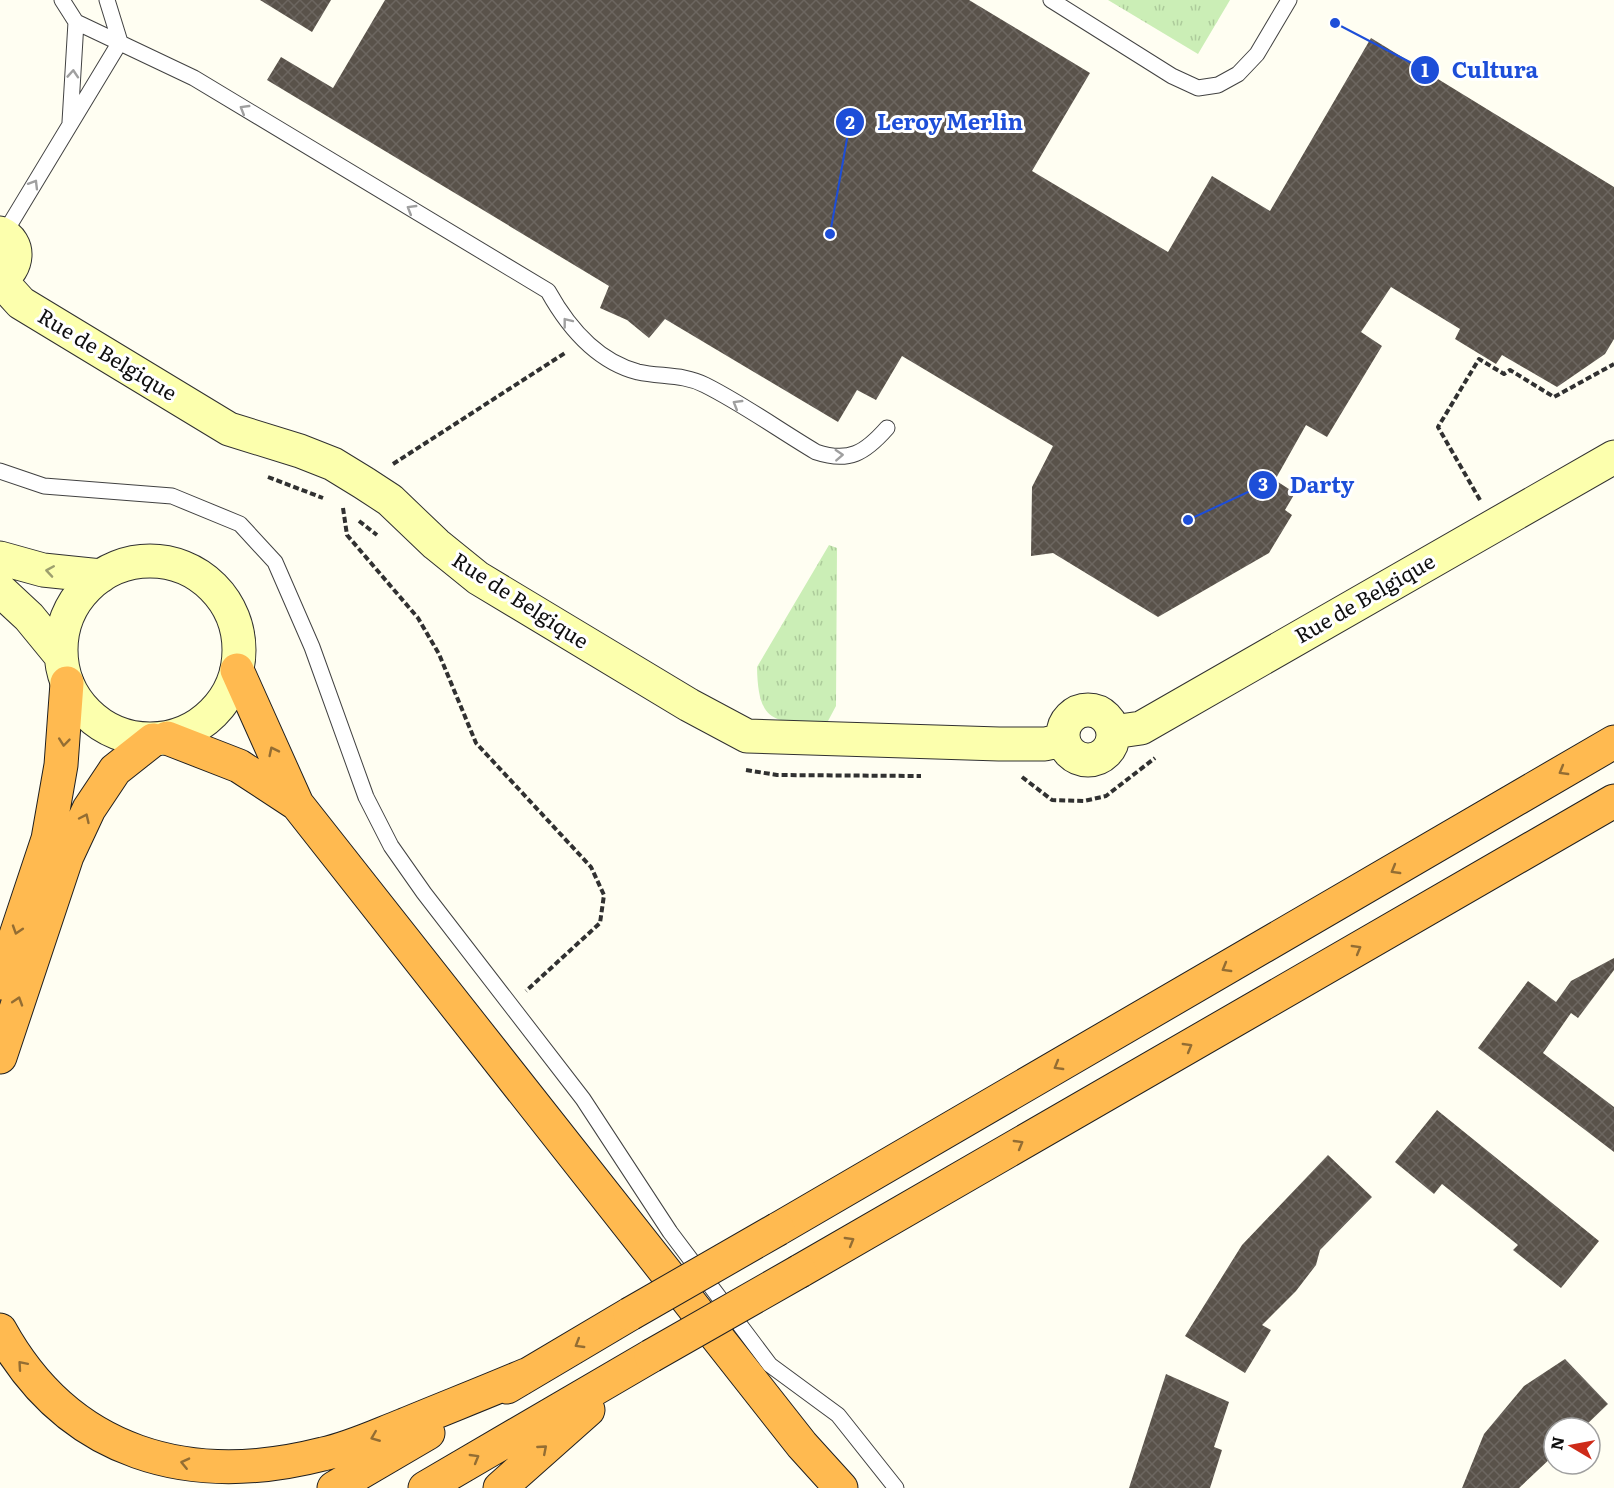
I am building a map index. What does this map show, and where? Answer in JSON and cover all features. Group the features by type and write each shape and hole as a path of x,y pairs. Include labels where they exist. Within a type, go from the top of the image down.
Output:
{"highway":[{"path":"0,983 48,839 64,746 64,670"},
{"path":"237,670 297,804 802,1445 841,1488"},
{"path":"0,1057 67,856 89,809 115,770 160,739 239,766 297,804"},
{"path":"334,1488 1614,742"},
{"path":"425,1488 1614,801"},
{"path":"0,1330 14,1355 52,1400 93,1432 141,1453 208,1468 271,1466 325,1454 526,1375"},
{"path":"500,1488 651,1356"},
{"path":"802,1445 821,1488"}],"street":[{"path":"0,280 12,270 16,254 10,240 2,234"},
{"name":"Rue de Belgique","path":"0,280 21,303 229,429 300,451 333,465 364,483 390,500 436,544 478,578 689,705 747,736 1045,744 1064,740 1064,727 1068,720 1073,714 1089,709 1104,715 1113,732 1141,728 1614,457"},
{"path":"0,558 43,570 101,576"},
{"path":"0,590 29,617 64,670 81,707 101,725 126,736 160,739 199,725 223,701 237,670 239,644 233,618 220,595 201,576 177,565 151,561 125,565 101,576 78,597 64,626 64,670"}],"lane":[{"path":"62,0 76,22 194,78 548,291 563,319 583,341 609,359 637,372 675,375 704,384 787,435 828,456 852,455 868,449 887,429"},
{"path":"2,234 120,42 107,0"},
{"path":"1051,0 1172,76 1198,88 1218,86 1238,74 1257,54 1289,0"},
{"path":"70,125 76,22"},
{"path":"0,471 44,486 172,496 240,524 275,562 312,646 366,797 391,846 424,893 583,1099 670,1232 770,1365 838,1415 896,1488"}],"path":[{"path":"511,1003 600,923 604,895 591,867 476,743 439,654 418,618 346,535 342,509 352,491 583,341"},
{"path":"1495,525 1438,427 1473,367 1479,359 1504,374 1510,370 1554,397 1614,364"},
{"path":"263,475 313,493 342,509 384,542"},
{"path":"1010,777 1022,777 1052,800 1084,801 1106,796 1141,767 1161,755"},
{"path":"741,769 777,775 929,776"}],"green space":[{"path":"1108,0 1230,0 1198,54"},
{"path":"829,545 837,548 836,706 828,721 783,721 766,711 761,701 757,667"}],"building":[{"path":"260,0 331,0 312,32"},
{"path":"385,0 969,0 1090,73 1032,171 1168,252 1212,176 1270,211 1371,38 1614,187 1614,339 1605,354 1557,387 1502,355 1496,364 1455,339 1460,329 1391,287 1361,332 1382,346 1327,437 1306,425 1275,480 1295,493 1285,510 1292,515 1269,553 1158,617 1053,553 1031,556 1032,487 1053,446 902,356 876,400 857,390 838,422 665,319 649,338 627,320 600,308 609,286 267,80 281,57 333,88"},
{"path":"1614,958 1614,970 1578,1018 1571,1013 1543,1053 1614,1107 1614,1152 1478,1048 1528,981 1556,1002 1571,981"},
{"path":"1437,1110 1599,1241 1561,1288 1513,1250 1518,1245 1442,1184 1434,1194 1395,1162"},
{"path":"1328,1155 1372,1197 1320,1250 1316,1265 1296,1291 1262,1325 1271,1330 1245,1373 1185,1336 1242,1245"},
{"path":"1565,1359 1608,1404 1596,1416 1542,1416 1542,1466 1519,1488 1462,1488 1484,1434 1524,1386"},
{"path":"1166,1374 1229,1402 1214,1447 1222,1450 1210,1488 1129,1488"}],"place":[{"name":"Cultura","path":"1335,23"},
{"name":"Leroy Merlin","path":"830,234"},
{"name":"Darty","path":"1188,520"}]}
